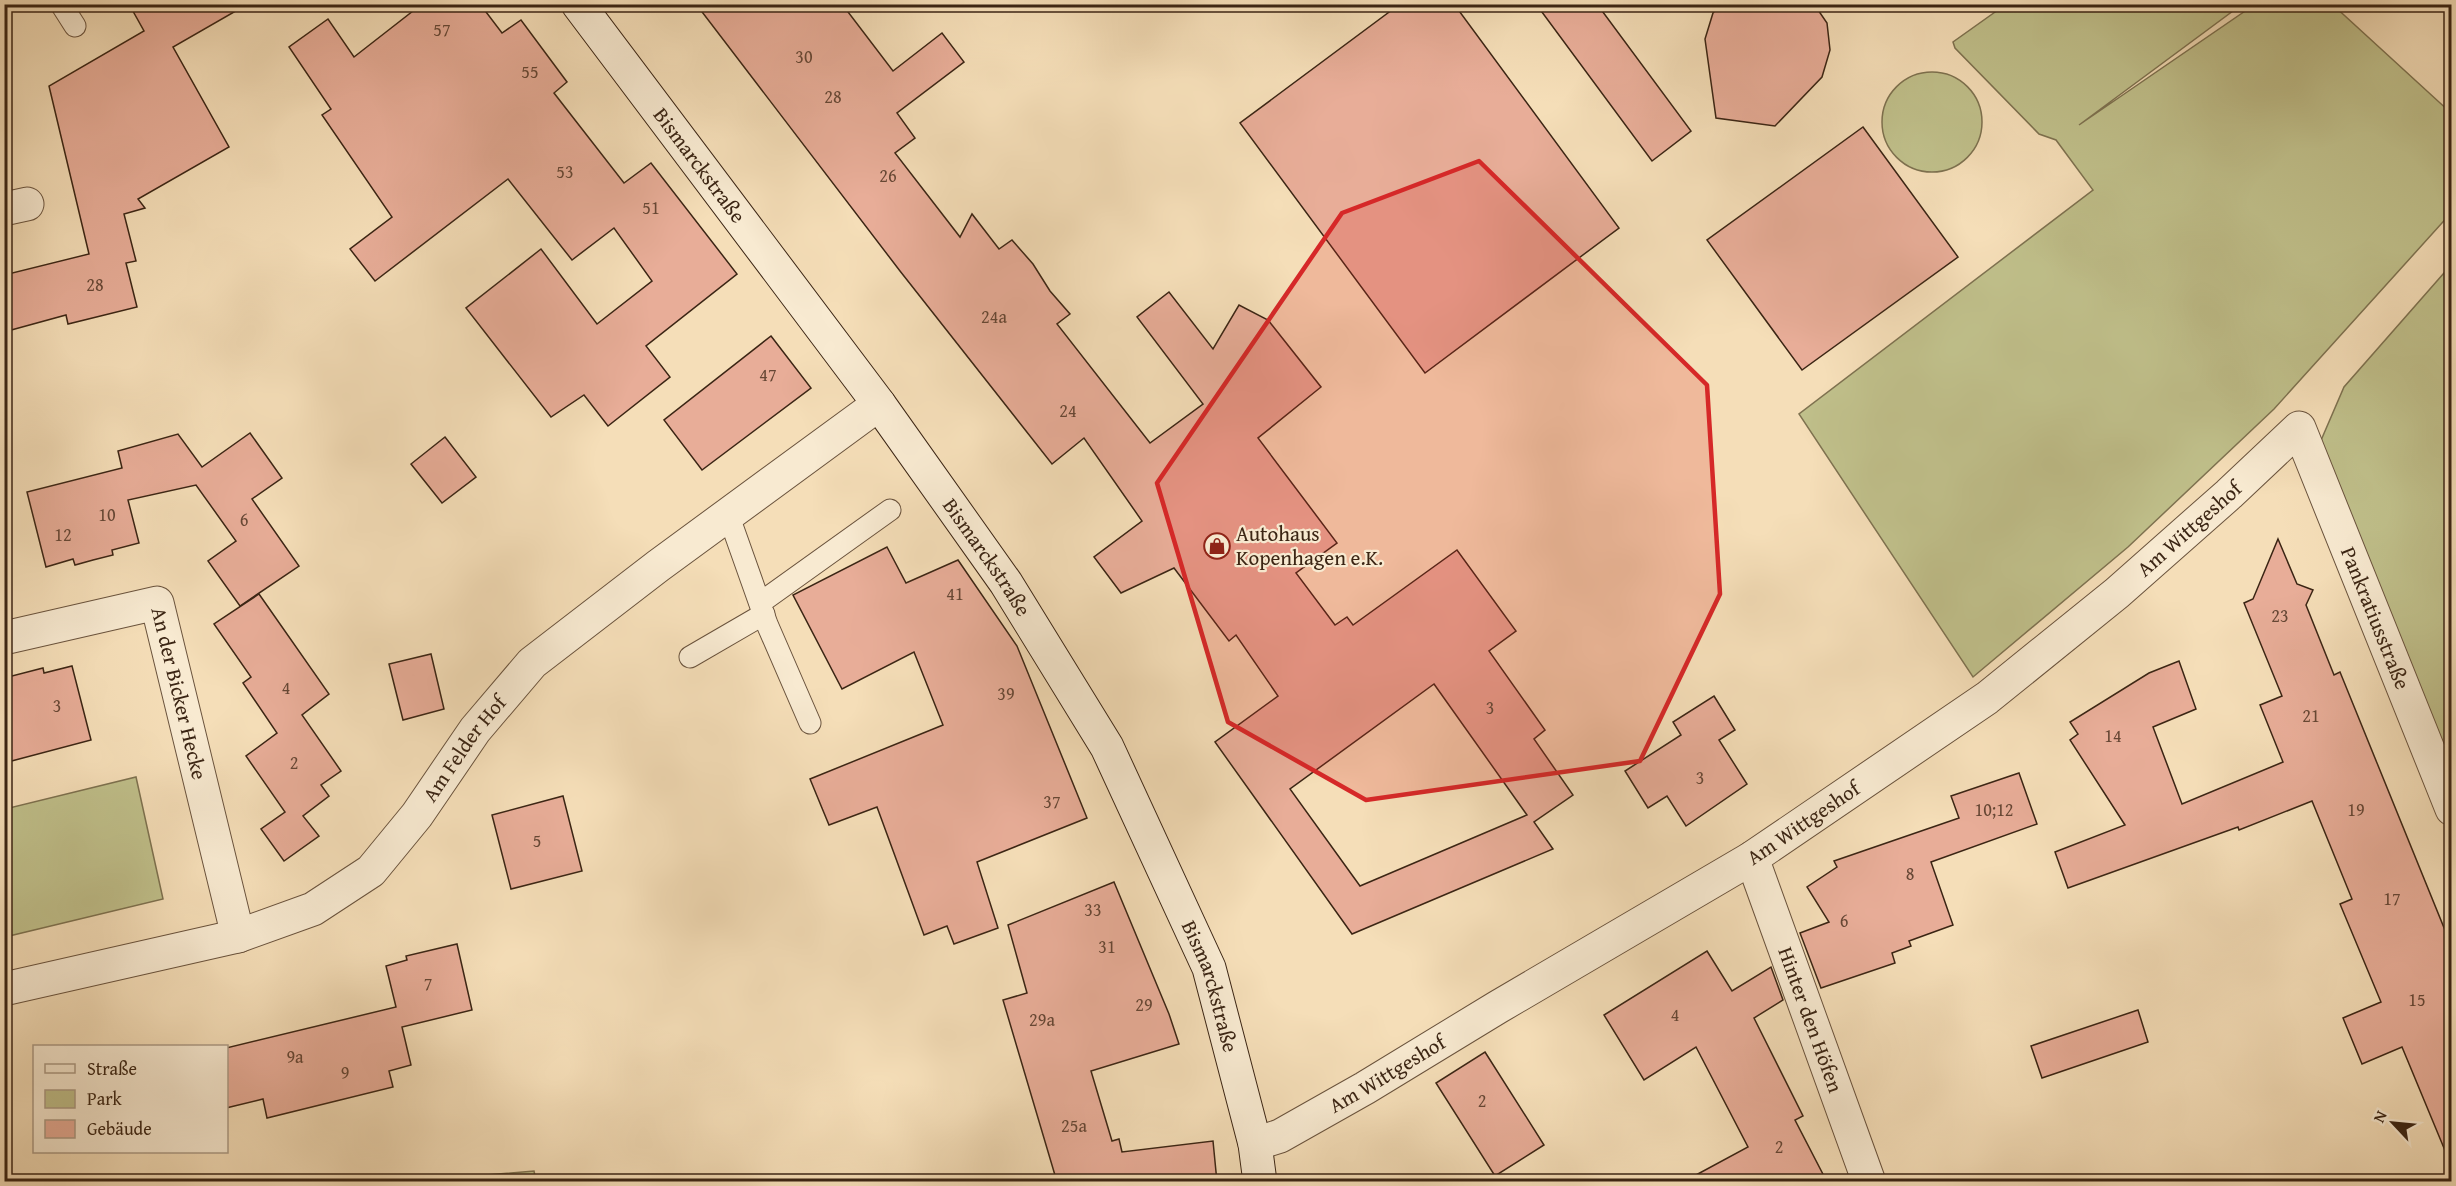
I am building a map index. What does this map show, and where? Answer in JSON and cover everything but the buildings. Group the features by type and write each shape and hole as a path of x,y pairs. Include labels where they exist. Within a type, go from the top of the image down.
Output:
{"street":[{"name":"Bismarckstraße","path":"578,4 879,404 1006,583 1107,747 1209,968 1255,1144 1260,1182"},
{"name":"Am Felder Hof","path":"4,989 238,936 313,909 372,871 417,815 475,730 532,663 728,514 879,404"},
{"name":"Am Wittgeshof","path":"1255,1144 1280,1136 1365,1088 1498,1006 1752,858 1987,699 2117,593 2229,494 2299,428"},
{"name":"Pankratiusstraße","path":"2299,428 2451,809"},
{"name":"An der Bicker Hecke","path":"4,638 158,603 238,936"},
{"name":"Hinter den Höfen","path":"1752,858 1869,1182"}],"lane":[{"path":"61,4 75,26"},
{"path":"690,657 762,609 890,510"},
{"path":"728,514 762,609 810,723"}],"highlighted area":[{"path":"1479,161 1707,385 1720,594 1640,761 1366,800 1228,722 1157,483 1342,213"}],"green space":[{"path":"2005,5 2241,5 2079,125 2254,5 2333,5 2451,113 2451,213 2274,409 2128,547 1973,677 1799,414 2093,190 2056,140 2039,134 1955,48 1953,42"},
{"path":"1932,72 1960,80 1974,94 1982,122 1974,150 1960,164 1932,172 1904,164 1890,150 1882,122 1890,94 1904,80"},
{"path":"2451,265 2451,766 2319,445 2344,387"},
{"path":"136,777 163,899 5,937 5,809"},
{"path":"534,1171 536,1181 414,1181"}],"place":[{"name":"Autohaus Kopenhagen e.K.","path":"1217,546"}]}
